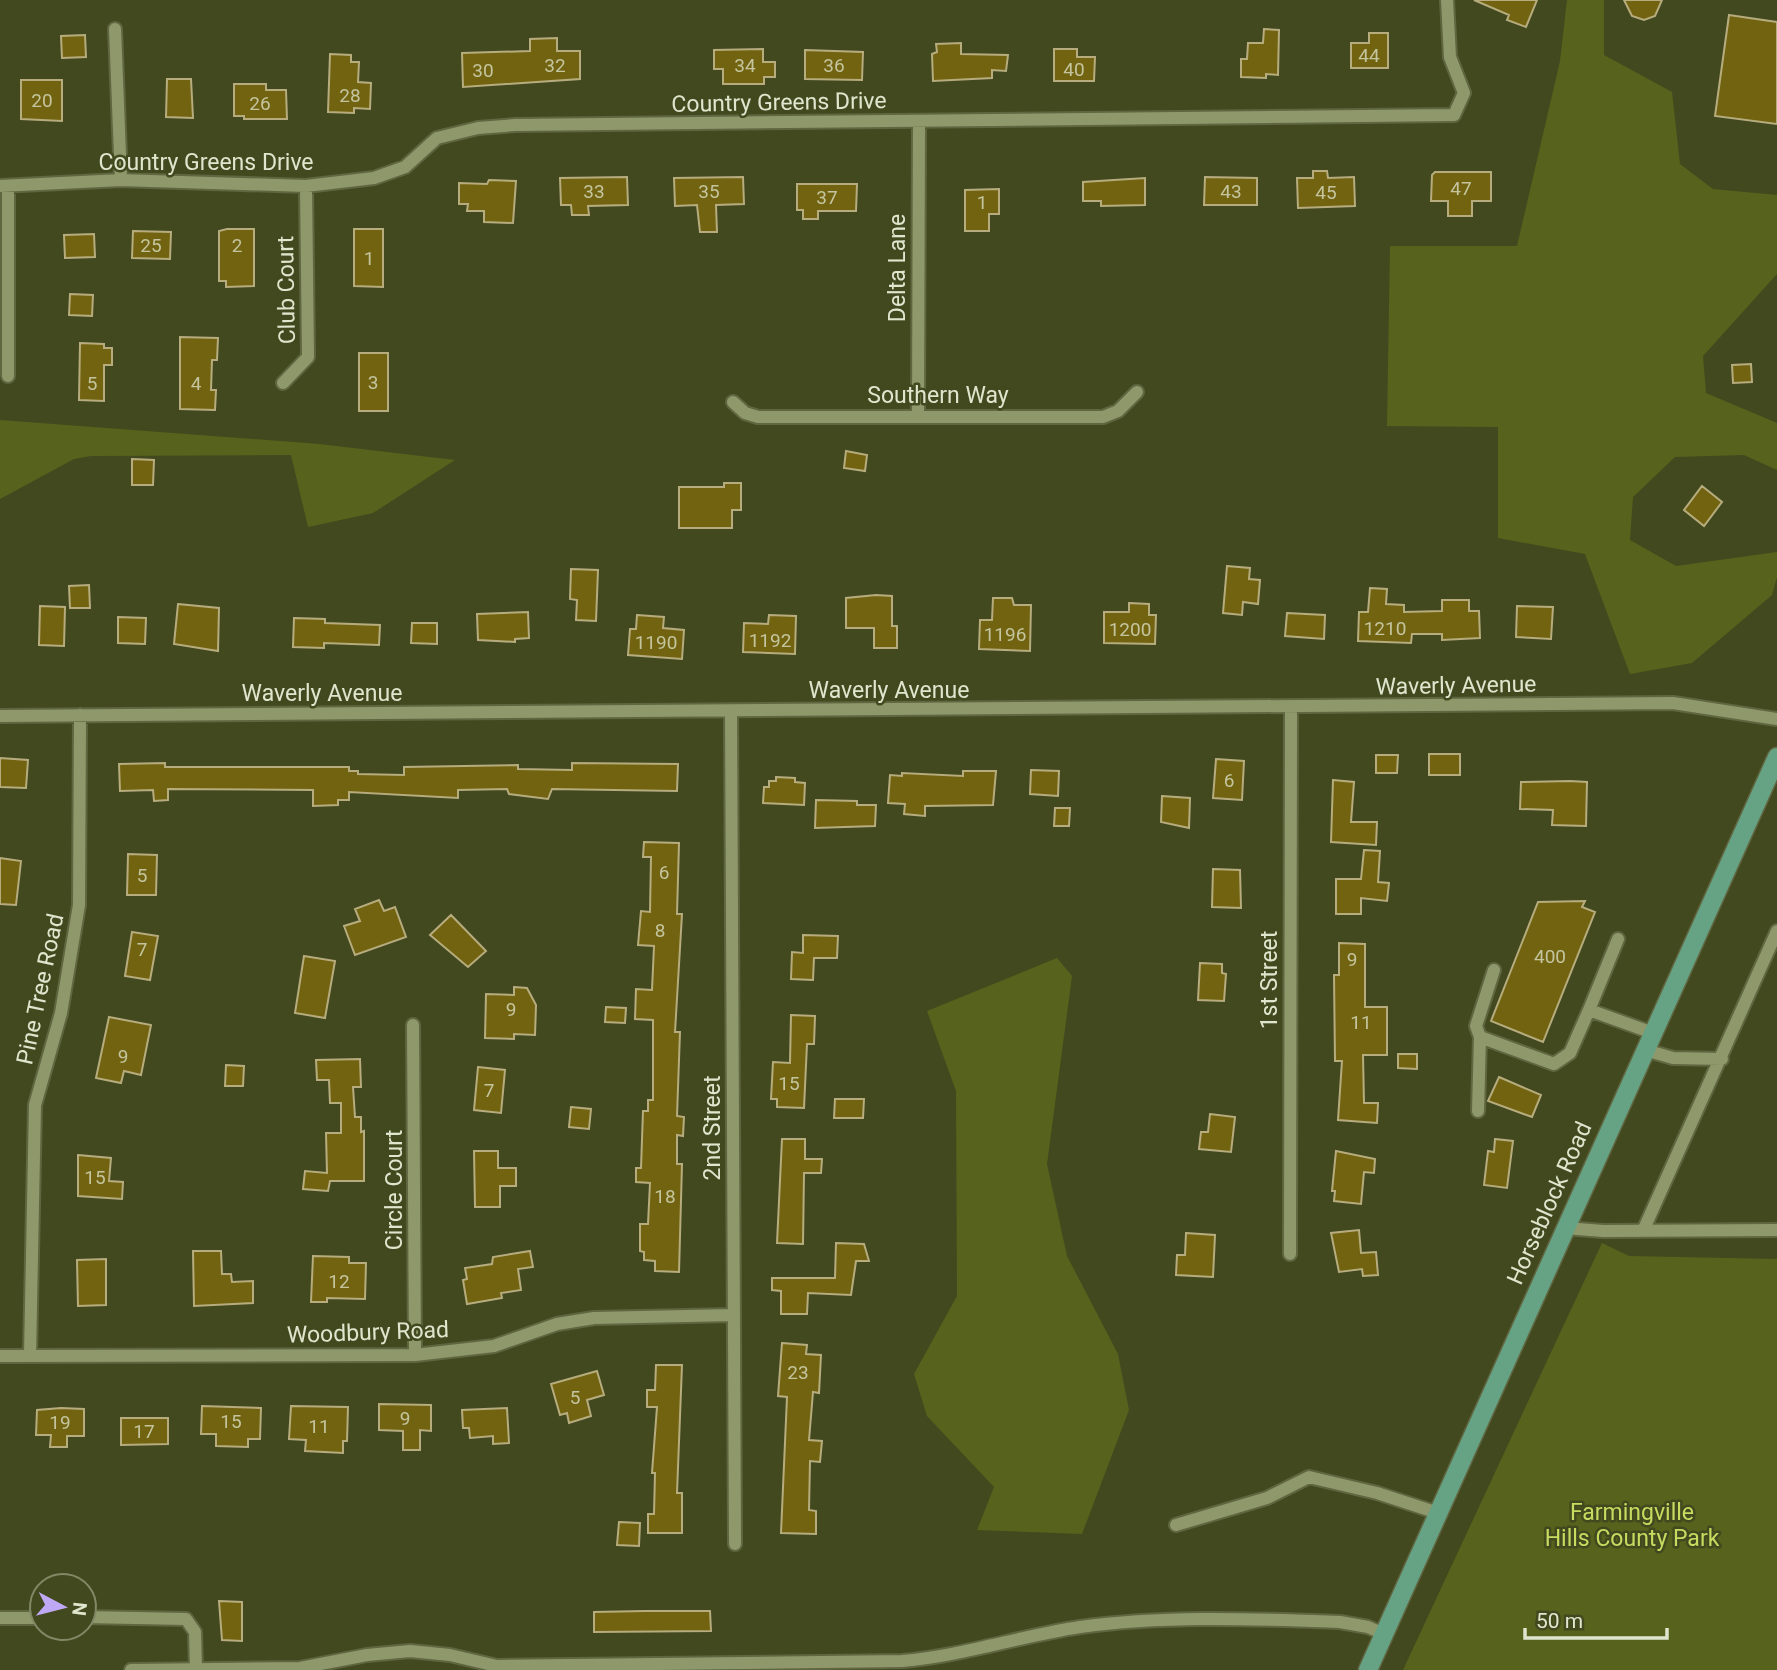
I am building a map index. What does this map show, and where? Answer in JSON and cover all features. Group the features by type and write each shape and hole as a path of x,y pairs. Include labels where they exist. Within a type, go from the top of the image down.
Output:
{"main road":[{"name":"Horseblock Road","path":"1368,1670 1777,757"}],"street":[{"name":"Country Greens Drive","path":"4,186 121,180 306,186 374,178 405,167 437,138 478,128 1454,115 1464,93 1450,57 1447,0"},
{"path":"115,29 121,180"},
{"name":"Delta Lane","path":"918,415 919,121"},
{"path":"4,186 8,376"},
{"name":"Club Court","path":"283,383 308,357 306,186"},
{"name":"Southern Way","path":"733,402 745,413 758,417 1103,417 1118,411 1137,392"},
{"name":"Waverly Avenue","path":"0,716 1673,703 1777,719"},
{"name":"1st Street","path":"1290,1254 1291,707"},
{"name":"2nd Street","path":"731,712 735,1544"},
{"name":"Pine Tree Road","path":"30,1355 35,1105 61,1013 79,905 80,715"},
{"path":"1643,1231 1777,931"},
{"path":"1480,1037 1554,1064 1570,1053 1618,939"},
{"path":"1478,1111 1480,1037 1476,1026 1494,970"},
{"path":"1589,1010 1673,1058 1722,1059"},
{"name":"Circle Court","path":"413,1025 415,1355"},
{"path":"1565,1228 1643,1231 1777,1230"},
{"name":"Woodbury Road","path":"0,1356 137,1358 415,1355 494,1346 557,1324 594,1318 733,1315"},
{"path":"1176,1525 1267,1498 1309,1477 1377,1493 1438,1513"},
{"path":"0,1618 28,1618"},
{"path":"98,1618 186,1619 195,1632 196,1669"},
{"path":"131,1670 305,1669 367,1655 410,1651 450,1655 491,1668 902,1661 942,1656 1055,1631 1136,1622 1340,1622 1368,1626 1384,1634"}],"green space":[{"path":"1567,0 1604,0 1604,55 1672,92 1680,164 1713,189 1777,195 1777,274 1703,356 1706,393 1777,423 1777,470 1744,455 1675,457 1633,497 1630,540 1676,566 1777,552 1777,577 1772,595 1692,663 1630,674 1585,554 1498,538 1498,427 1387,426 1390,246 1517,246 1560,61"},
{"path":"0,420 319,444 455,460 373,513 308,527 291,455 91,456 74,459 0,499"},
{"path":"1057,958 1072,976 1047,1164 1067,1256 1118,1354 1129,1410 1082,1534 977,1530 994,1487 927,1416 914,1374 957,1296 956,1091 927,1011"},
{"name":"Farmingville Hills County Park","path":"1602,1243 1629,1256 1777,1259 1777,1670 1403,1670"}],"building":[{"path":"1474,0 1537,0 1526,27 1507,20 1509,15"},
{"path":"1624,0 1662,0 1655,16 1644,20 1632,16"},
{"path":"1729,15 1777,22 1777,124 1715,116"},
{"path":"1264,29 1279,30 1278,75 1266,74 1266,78 1241,77 1241,59 1247,59 1248,43 1263,43"},
{"path":"1369,33 1388,33 1388,68 1351,68 1351,43 1369,43"},
{"path":"85,35 86,57 62,58 61,36"},
{"path":"557,38 557,51 580,51 580,79 463,87 462,53 530,51 530,39"},
{"path":"961,43 961,54 1008,55 1006,71 992,70 992,78 933,81 932,54 937,52 936,44"},
{"path":"763,49 763,62 775,62 775,77 764,77 764,84 723,84 723,69 714,69 714,50"},
{"path":"1054,49 1077,49 1077,57 1095,57 1094,81 1054,81"},
{"path":"805,50 863,52 862,80 805,79"},
{"path":"330,54 351,55 351,62 359,62 358,82 371,83 370,109 354,108 354,113 328,112"},
{"path":"167,79 191,79 193,118 166,117"},
{"path":"21,80 62,80 62,121 21,119"},
{"path":"234,84 266,84 266,90 286,90 287,119 244,119 244,116 234,116"},
{"path":"1313,171 1327,171 1328,178 1354,177 1355,206 1298,208 1297,178 1313,178"},
{"path":"1435,172 1491,172 1491,201 1472,201 1472,216 1448,216 1448,201 1431,201 1432,175"},
{"path":"627,177 628,205 588,206 589,215 572,215 571,205 561,205 560,178"},
{"path":"743,177 744,204 716,205 717,232 700,232 697,205 675,206 674,178"},
{"path":"1205,177 1257,178 1257,205 1204,205"},
{"path":"1145,178 1145,205 1101,206 1101,201 1083,201 1083,182"},
{"path":"489,180 516,181 513,223 484,222 484,211 467,211 468,204 459,204 459,183 487,184"},
{"path":"797,184 857,184 856,211 818,211 818,219 803,219 803,210 797,210"},
{"path":"999,189 999,214 989,214 989,231 965,231 965,190"},
{"path":"254,229 254,286 226,287 226,281 219,281 219,231"},
{"path":"354,229 383,229 383,287 354,286"},
{"path":"133,231 171,232 170,259 132,258"},
{"path":"94,234 95,257 65,258 64,235"},
{"path":"70,294 93,295 92,316 69,315"},
{"path":"180,337 218,338 217,360 212,360 211,390 216,390 215,410 180,409"},
{"path":"80,343 104,344 104,348 112,348 112,365 104,365 104,401 79,400"},
{"path":"359,353 388,353 388,411 359,411"},
{"path":"1751,364 1752,382 1733,383 1732,365"},
{"path":"846,451 867,455 865,471 844,468"},
{"path":"132,459 154,460 153,485 132,485"},
{"path":"724,483 741,483 741,510 732,510 732,528 679,528 679,487 724,487"},
{"path":"1702,486 1722,502 1704,526 1684,510"},
{"path":"1227,566 1250,568 1249,579 1260,580 1258,604 1243,602 1242,615 1223,613"},
{"path":"571,569 598,570 596,621 576,620 577,600 570,599"},
{"path":"89,585 90,608 70,608 69,586"},
{"path":"1370,588 1387,589 1386,604 1404,605 1404,612 1442,611 1442,600 1469,600 1469,611 1479,611 1480,638 1442,640 1442,634 1412,634 1411,643 1358,641 1359,612 1368,612"},
{"path":"892,596 892,626 897,626 897,648 874,648 874,628 846,628 846,598"},
{"path":"993,598 1012,598 1014,605 1031,605 1030,651 979,649 980,620 992,620"},
{"path":"1129,603 1149,604 1149,615 1156,615 1155,644 1104,643 1104,612 1129,612"},
{"path":"178,604 219,608 218,651 174,644"},
{"path":"40,606 65,607 64,646 39,645"},
{"path":"1517,606 1553,607 1551,639 1516,637"},
{"path":"528,612 529,638 515,639 515,642 478,640 477,614"},
{"path":"1287,613 1325,615 1324,639 1285,636"},
{"path":"637,615 664,617 663,628 684,630 682,659 628,655 630,629 636,629"},
{"path":"769,615 796,616 795,654 743,652 744,623 768,624"},
{"path":"118,617 146,618 145,644 118,643"},
{"path":"294,618 325,619 325,623 380,625 379,645 324,643 324,648 293,647"},
{"path":"412,623 437,623 437,644 411,643"},
{"path":"1429,754 1460,754 1460,775 1429,775"},
{"path":"1376,755 1398,755 1397,773 1376,773"},
{"path":"0,758 28,760 26,788 0,787"},
{"path":"1216,759 1244,761 1242,800 1213,798"},
{"path":"165,763 165,767 349,767 349,771 358,771 358,774 404,775 404,767 518,765 518,769 572,770 572,763 678,764 677,791 552,789 548,799 509,794 507,789 458,790 458,798 349,792 349,800 338,800 338,805 313,806 313,790 168,789 168,800 154,801 153,790 120,791 119,764"},
{"path":"1031,770 1059,771 1058,796 1030,794"},
{"path":"963,771 996,771 993,805 925,806 925,816 904,814 905,804 888,803 890,775 902,776 902,773 963,776"},
{"path":"776,777 795,778 795,782 805,783 804,805 763,803 764,787 769,787 769,781 776,781"},
{"path":"1333,780 1354,782 1351,822 1377,822 1376,845 1331,842"},
{"path":"1521,782 1587,782 1586,826 1552,825 1553,810 1520,809"},
{"path":"1162,796 1190,798 1189,828 1161,822"},
{"path":"816,800 857,801 857,805 876,805 875,826 815,828"},
{"path":"1055,808 1070,808 1069,826 1054,826"},
{"path":"644,842 679,843 677,914 682,914 675,1032 680,1032 677,1116 684,1117 683,1136 677,1135 677,1164 682,1164 679,1272 655,1271 655,1261 644,1260 644,1252 640,1251 640,1224 648,1224 650,1183 636,1182 636,1168 641,1168 643,1111 648,1111 648,1100 653,1100 653,1020 635,1019 636,989 652,990 654,946 638,945 641,911 650,912 651,857 643,857"},
{"path":"1364,850 1380,851 1378,882 1389,883 1387,901 1361,898 1361,914 1336,914 1336,879 1361,879"},
{"path":"128,854 157,855 156,895 127,895"},
{"path":"0,858 21,861 16,905 0,904"},
{"path":"1213,869 1240,870 1241,908 1212,907"},
{"path":"379,900 384,911 395,907 406,937 355,955 344,926 360,921 355,909"},
{"path":"1585,901 1582,907 1595,912 1543,1042 1491,1021 1538,902"},
{"path":"451,915 486,951 468,967 430,935"},
{"path":"132,932 158,936 150,980 125,976"},
{"path":"803,935 838,936 837,958 814,958 813,980 791,979 792,952 803,953"},
{"path":"1339,943 1365,944 1365,1007 1387,1007 1387,1055 1363,1055 1364,1103 1378,1103 1377,1123 1338,1120 1342,1061 1335,1061 1334,975 1339,975"},
{"path":"304,956 335,961 325,1018 295,1013"},
{"path":"1200,963 1222,964 1222,973 1226,974 1224,1001 1198,1000"},
{"path":"514,987 527,988 536,1005 535,1035 514,1034 514,1039 485,1038 486,994 514,995"},
{"path":"606,1007 626,1008 625,1023 605,1022"},
{"path":"791,1015 815,1016 814,1044 807,1044 804,1108 777,1107 777,1099 771,1099 773,1062 790,1063"},
{"path":"109,1017 151,1025 141,1075 124,1071 121,1083 96,1078"},
{"path":"1398,1054 1417,1054 1417,1069 1398,1068"},
{"path":"360,1059 361,1087 353,1087 355,1117 361,1117 361,1132 364,1131 364,1181 330,1181 328,1191 303,1189 305,1171 327,1173 326,1133 341,1133 341,1103 330,1103 329,1080 317,1080 316,1060"},
{"path":"226,1065 244,1066 243,1086 225,1086"},
{"path":"478,1067 505,1070 501,1113 474,1110"},
{"path":"1499,1077 1541,1095 1532,1117 1488,1101"},
{"path":"835,1099 864,1099 863,1118 834,1118"},
{"path":"571,1107 591,1109 589,1129 569,1127"},
{"path":"1210,1114 1235,1117 1231,1152 1199,1149 1201,1132 1208,1132"},
{"path":"782,1139 805,1139 805,1159 822,1159 821,1173 804,1173 803,1244 777,1243"},
{"path":"1495,1139 1513,1141 1507,1188 1484,1185 1488,1151 1494,1152"},
{"path":"474,1151 498,1151 498,1168 516,1168 516,1186 500,1186 500,1207 475,1207"},
{"path":"1336,1151 1375,1159 1374,1173 1364,1172 1361,1204 1334,1201 1335,1191 1332,1191"},
{"path":"78,1155 111,1158 109,1181 123,1182 122,1199 78,1196"},
{"path":"1359,1230 1361,1253 1376,1252 1378,1275 1363,1276 1362,1269 1339,1272 1331,1233"},
{"path":"1186,1233 1215,1235 1213,1277 1176,1275 1177,1255 1185,1255"},
{"path":"836,1243 864,1244 869,1261 856,1261 851,1295 808,1293 807,1314 781,1314 781,1291 772,1290 772,1278 835,1278"},
{"path":"193,1251 221,1251 222,1274 231,1274 232,1282 253,1281 253,1303 194,1306"},
{"path":"530,1251 533,1267 518,1269 521,1290 501,1293 502,1298 467,1304 463,1280 467,1279 465,1268 492,1264 493,1257"},
{"path":"313,1256 349,1257 349,1263 366,1263 365,1299 327,1298 327,1302 311,1302"},
{"path":"106,1259 106,1305 78,1306 77,1260"},
{"path":"782,1343 807,1345 806,1354 821,1355 819,1393 813,1392 809,1440 822,1441 820,1462 810,1461 809,1510 816,1511 816,1534 781,1533 787,1397 778,1396"},
{"path":"656,1365 682,1365 677,1493 682,1493 682,1533 648,1533 648,1514 654,1514 655,1473 652,1473 657,1407 647,1407 647,1390 655,1390"},
{"path":"597,1371 604,1395 587,1400 591,1416 569,1423 567,1413 560,1415 551,1384"},
{"path":"379,1404 431,1405 431,1431 420,1430 420,1450 403,1450 403,1431 379,1430"},
{"path":"202,1406 261,1408 260,1439 248,1439 248,1447 216,1446 216,1434 201,1434"},
{"path":"291,1406 348,1407 347,1441 343,1441 343,1453 305,1451 306,1440 289,1439"},
{"path":"507,1408 509,1443 493,1444 493,1436 470,1438 469,1428 463,1428 462,1410"},
{"path":"84,1409 84,1436 67,1436 67,1447 50,1447 51,1435 36,1435 37,1410"},
{"path":"121,1418 168,1418 168,1444 121,1445"},
{"path":"619,1522 640,1523 639,1546 617,1545"},
{"path":"219,1601 242,1602 242,1641 222,1640"},
{"path":"710,1611 711,1631 594,1632 594,1612"}]}
